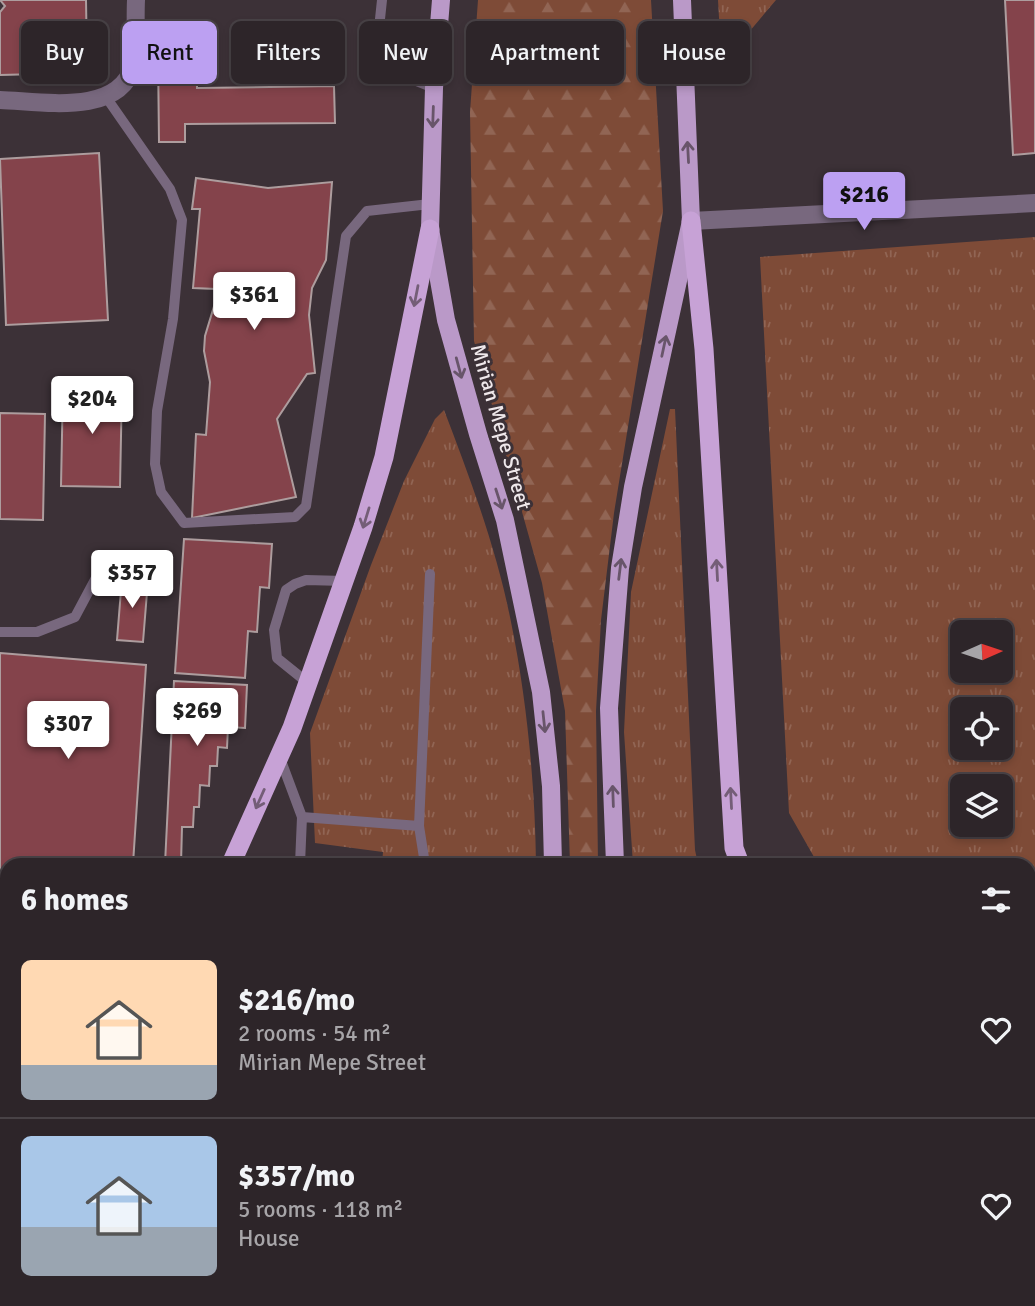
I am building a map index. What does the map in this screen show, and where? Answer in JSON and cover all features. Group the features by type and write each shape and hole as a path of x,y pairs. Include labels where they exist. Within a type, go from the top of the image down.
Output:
{"highway":[{"path":"691,221 704,349 734,848 738,858"},
{"path":"234,858 308,682 363,527 384,457 429,229"}],"main road":[{"name":"Mirian Mepe Street","path":"441,0 434,88 429,229 446,320 505,520 541,692 551,786 553,858"},
{"path":"615,858 609,708 620,568 633,487 691,221 681,0"}],"street":[{"path":"0,100 85,103 106,97 118,90 132,67 136,0"},
{"path":"691,221 1035,203"}],"lane":[{"path":"382,0 376,57 382,67 434,88"},
{"path":"106,97 170,189 182,220 173,319 157,411 155,464 161,492 184,523 295,517 306,506 346,236 367,211 430,204"},
{"path":"0,632 37,632 75,617 99,572"},
{"path":"424,858 419,826 430,574"},
{"path":"308,682 277,658 274,630 286,590 306,580 344,582"},
{"path":"279,756 302,817 300,858"},
{"path":"302,817 419,826"}],"green space":[{"path":"478,0 651,0 652,21 638,21 638,84 656,84 663,211 614,513 601,620 596,711 598,858 570,858 565,711 542,583 474,341 470,112 472,84 624,84 624,21 476,21"},
{"path":"718,0 776,0 750,31 750,21 719,21"},
{"path":"1035,237 1035,858 815,858 789,813 760,257"},
{"path":"670,409 675,409 697,858 633,858 624,732 631,592"},
{"path":"444,410 491,541 505,595 522,682 534,804 536,858 382,858 383,852 315,843 310,733 404,481 435,419"}],"building":[{"path":"0,0 86,0 86,21 21,21 21,74 0,75 0,12 5,6"},
{"path":"1005,0 1035,0 1035,153 1013,155"},
{"path":"158,84 197,84 197,88 334,86 335,123 185,124 185,142 159,142"},
{"path":"99,153 108,320 6,325 0,159"},
{"path":"196,178 268,188 332,182 326,260 312,288 309,315 315,373 307,374 277,419 296,497 192,518 196,434 206,435 210,382 204,351 205,336 215,303 216,289 193,288 200,209 192,209"},
{"path":"63,385 122,386 120,487 61,486"},
{"path":"0,413 45,414 43,520 0,519"},
{"path":"184,539 272,544 269,588 260,587 257,632 248,631 245,678 175,673"},
{"path":"122,578 148,580 143,642 117,640"},
{"path":"0,653 146,665 133,858 0,858"},
{"path":"174,681 247,685 245,728 228,727 227,748 218,747 217,766 210,766 209,786 200,785 199,807 194,807 193,827 182,827 181,858 165,858"}]}
